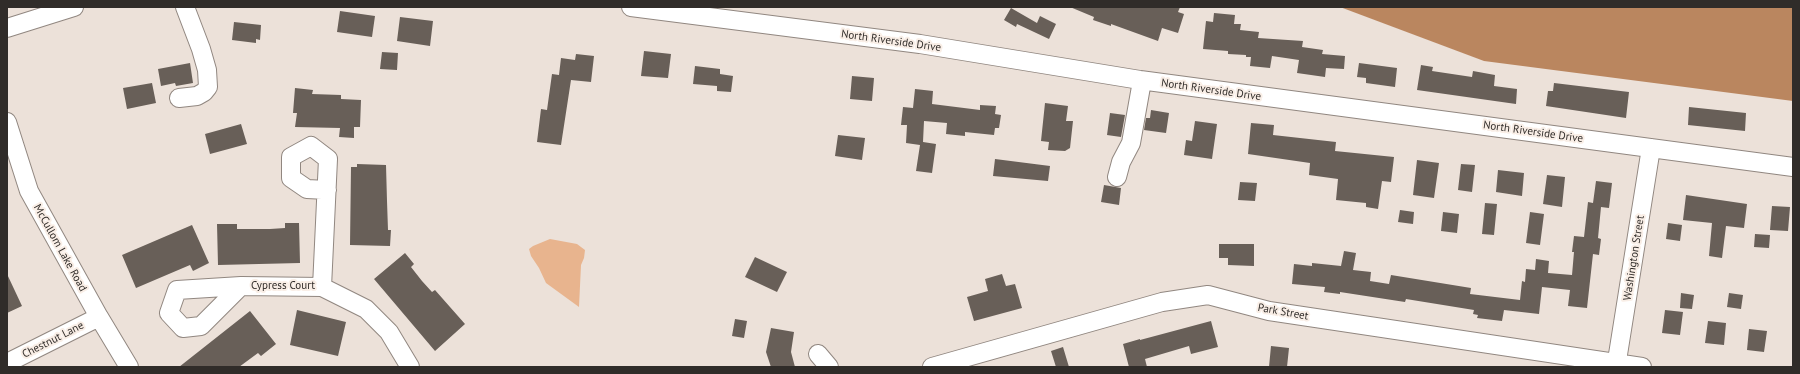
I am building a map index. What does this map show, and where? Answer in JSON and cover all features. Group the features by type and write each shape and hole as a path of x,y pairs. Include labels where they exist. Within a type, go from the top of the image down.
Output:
{"street":[{"path":"7,28 74,7"},
{"path":"179,98 197,96 204,92 208,87 207,70 201,49 185,7"},
{"name":"North Riverside Drive","path":"635,7 920,44 1142,81 1793,167"},
{"path":"1118,177 1121,162 1131,143 1142,81"},
{"name":"McCullom Lake Road","path":"7,122 29,191 99,317 129,367"},
{"name":"Washington Street","path":"1617,365 1651,148"},
{"path":"322,286 327,190"},
{"name":"Cypress Court","path":"241,286 322,286 366,309 389,332 410,367"},
{"name":"Park Street","path":"932,367 1162,302 1208,295 1269,311 1617,365 1642,367"},
{"name":"Chestnut Lane","path":"7,363 99,317"}],"shaded area":[{"path":"1340,7 1793,7 1793,101 1484,61"},
{"path":"550,239 577,244 585,250 581,265 579,307 546,283 531,256 529,249"}],"building":[{"path":"1070,7 1180,7 1178,12 1184,14 1178,33 1162,28 1158,41 1111,24 1111,26 1093,20 1094,17"},
{"path":"1011,8 1037,23 1040,16 1056,24 1049,39 1017,24 1016,27 1004,20"},
{"path":"340,11 375,16 372,37 337,32"},
{"path":"1214,13 1235,15 1234,24 1241,24 1240,30 1259,32 1258,38 1303,41 1302,47 1323,50 1322,54 1345,56 1344,69 1326,68 1325,77 1297,73 1299,60 1272,56 1270,68 1250,66 1251,57 1246,57 1246,55 1228,54 1228,51 1203,49 1206,21 1213,22"},
{"path":"400,17 433,21 430,46 397,41"},
{"path":"234,22 261,25 260,40 256,39 256,43 232,40"},
{"path":"644,51 671,54 668,78 641,76"},
{"path":"382,52 398,53 397,70 380,69"},
{"path":"576,54 594,56 591,82 571,80 561,145 537,142 541,109 547,110 552,74 559,75 561,58 575,60"},
{"path":"190,63 193,83 176,86 175,83 161,86 158,69"},
{"path":"1359,63 1397,68 1395,87 1366,83 1366,78 1357,77"},
{"path":"1421,65 1433,67 1432,71 1472,77 1473,71 1495,75 1494,86 1517,89 1516,104 1417,90"},
{"path":"695,66 720,69 720,74 733,76 731,92 717,91 717,86 693,84"},
{"path":"852,76 874,78 872,101 850,99"},
{"path":"152,83 156,103 127,109 123,88"},
{"path":"1554,83 1629,92 1626,118 1546,106 1548,91 1553,91"},
{"path":"295,88 313,90 312,94 341,95 341,99 361,100 360,127 354,127 354,138 339,137 340,128 295,127 297,113 293,113"},
{"path":"915,89 933,91 932,104 980,110 980,105 996,106 995,114 1001,115 999,128 995,128 994,135 965,132 965,136 946,134 947,123 924,121 923,142 936,144 932,173 916,171 920,145 906,143 907,125 901,125 903,107 913,108"},
{"path":"1045,103 1068,106 1066,121 1073,121 1070,148 1065,151 1048,150 1049,142 1041,141"},
{"path":"1689,107 1746,113 1745,131 1688,125"},
{"path":"1151,110 1169,113 1166,133 1144,130 1146,118 1150,118"},
{"path":"1110,113 1125,115 1121,137 1107,135"},
{"path":"1195,121 1217,124 1212,159 1184,155 1186,140 1192,141"},
{"path":"1251,123 1274,125 1273,135 1336,142 1335,151 1394,157 1391,182 1382,181 1378,209 1366,207 1366,203 1336,200 1338,179 1309,175 1310,163 1248,154"},
{"path":"241,124 247,144 210,154 205,134"},
{"path":"838,135 865,138 862,160 835,156"},
{"path":"995,159 1050,166 1048,181 993,176"},
{"path":"1417,160 1439,163 1434,198 1413,195"},
{"path":"357,164 386,165 388,230 391,230 390,246 350,245 351,167 357,167"},
{"path":"1461,164 1475,165 1472,192 1458,190"},
{"path":"1498,170 1524,173 1522,196 1496,192"},
{"path":"1547,175 1565,177 1562,207 1543,204"},
{"path":"1596,181 1612,183 1609,208 1601,207 1598,238 1601,239 1599,255 1593,254 1587,308 1568,306 1570,290 1542,287 1539,314 1504,310 1502,321 1477,318 1478,315 1473,314 1474,310 1406,299 1405,302 1340,292 1340,294 1324,292 1325,287 1292,284 1294,264 1312,266 1312,263 1341,266 1344,251 1356,253 1353,270 1371,272 1370,281 1389,284 1391,275 1471,288 1470,294 1520,300 1522,281 1525,282 1526,269 1535,270 1536,259 1549,261 1548,273 1572,275 1574,236 1584,237 1588,202 1593,203"},
{"path":"1240,182 1257,183 1255,201 1238,200"},
{"path":"1104,185 1121,188 1119,205 1101,202"},
{"path":"1686,195 1747,204 1744,228 1726,226 1722,258 1709,256 1712,223 1683,220"},
{"path":"1485,203 1497,204 1494,235 1482,234"},
{"path":"1772,206 1790,207 1788,231 1770,230"},
{"path":"1400,210 1414,212 1413,224 1398,222"},
{"path":"1443,212 1459,214 1457,233 1441,231"},
{"path":"1530,212 1544,214 1540,245 1526,243"},
{"path":"285,223 299,223 300,263 218,265 217,224 237,224 237,229 270,229 285,228"},
{"path":"1668,223 1682,225 1680,241 1666,239"},
{"path":"192,225 209,263 193,271 190,265 136,288 122,255"},
{"path":"1755,234 1770,235 1769,248 1754,247"},
{"path":"1219,244 1254,244 1254,266 1228,265 1228,258 1219,258"},
{"path":"405,253 414,264 411,267 422,281 432,292 435,290 465,324 435,351 374,279"},
{"path":"755,257 787,272 777,292 745,277"},
{"path":"7,274 22,306 7,313"},
{"path":"1002,274 1006,286 1015,284 1022,308 974,321 967,297 988,291 985,279"},
{"path":"1681,293 1694,295 1692,309 1680,308"},
{"path":"1729,293 1743,295 1741,309 1727,307"},
{"path":"297,310 346,322 338,356 290,345"},
{"path":"1665,310 1683,312 1680,335 1662,333"},
{"path":"250,311 276,344 261,356 258,353 239,367 179,367"},
{"path":"735,319 747,321 744,338 732,336"},
{"path":"1211,321 1218,347 1191,354 1189,346 1145,359 1147,367 1129,367 1123,344"},
{"path":"1708,321 1726,323 1724,345 1705,343"},
{"path":"771,328 794,332 791,352 795,367 771,367 766,352"},
{"path":"1749,329 1767,331 1764,352 1747,350"},
{"path":"1271,346 1289,348 1287,367 1269,367"},
{"path":"1063,347 1069,367 1056,367 1051,351"}]}
